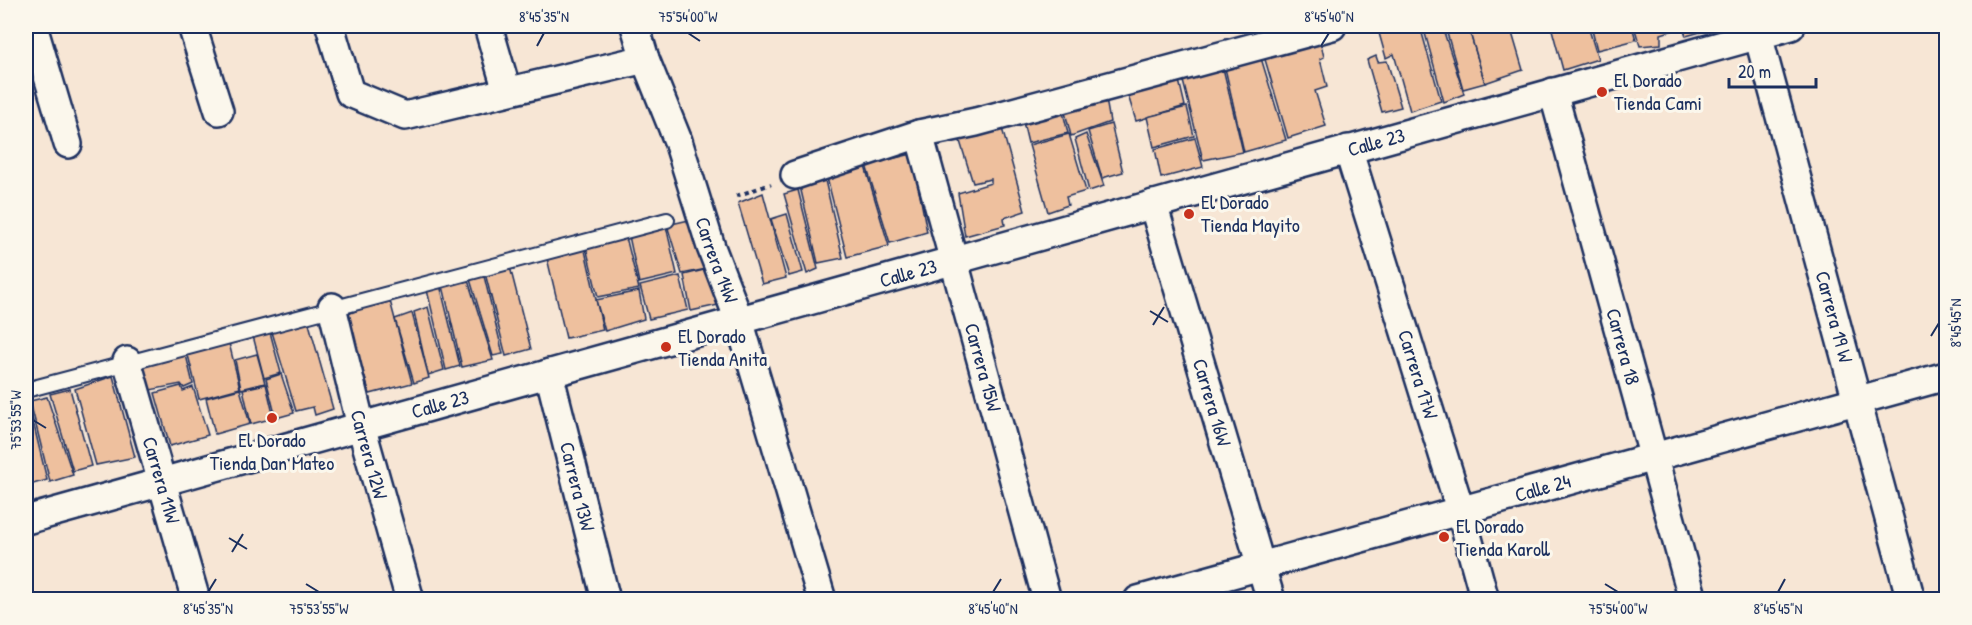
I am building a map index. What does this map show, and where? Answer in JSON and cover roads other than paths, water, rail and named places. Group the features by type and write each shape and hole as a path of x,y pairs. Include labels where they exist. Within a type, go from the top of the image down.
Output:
{"street":[{"path":"33,26 68,144"},
{"path":"192,26 219,111"},
{"path":"330,26 350,93 405,116 645,59"},
{"path":"488,26 507,91"},
{"name":"Carrera 14W","path":"635,26 645,59 678,141 711,247 739,320 822,600"},
{"path":"795,176 919,134 976,122 1332,26"},
{"name":"Calle 23","path":"26,520 1791,26"},
{"name":"Carrera 19 W","path":"1758,35 1911,600"},
{"name":"Carrera 18","path":"1553,92 1693,600"},
{"name":"Carrera 15W","path":"919,134 952,261 1047,600"},
{"name":"Carrera 17W","path":"1348,150 1460,510 1485,600"},
{"name":"Carrera 16W","path":"1153,204 1271,600"},
{"name":"Carrera 12W","path":"332,307 361,426 410,600"},
{"name":"Carrera 11W","path":"127,361 196,600"},
{"name":"Carrera 13W","path":"549,373 606,600"},
{"name":"Calle 24","path":"1138,600 1947,376"}],"lane":[{"path":"26,390 127,361 668,220"}],"place":[{"name":"El Dorado Tienda Cami","path":"1602,92"},
{"name":"El Dorado Tienda Mayito","path":"1189,214"},
{"name":"El Dorado Tienda Anita","path":"666,347"},
{"name":"El Dorado Tienda Dan Mateo","path":"272,418"},
{"name":"El Dorado Tienda Karoll","path":"1444,537"}]}
